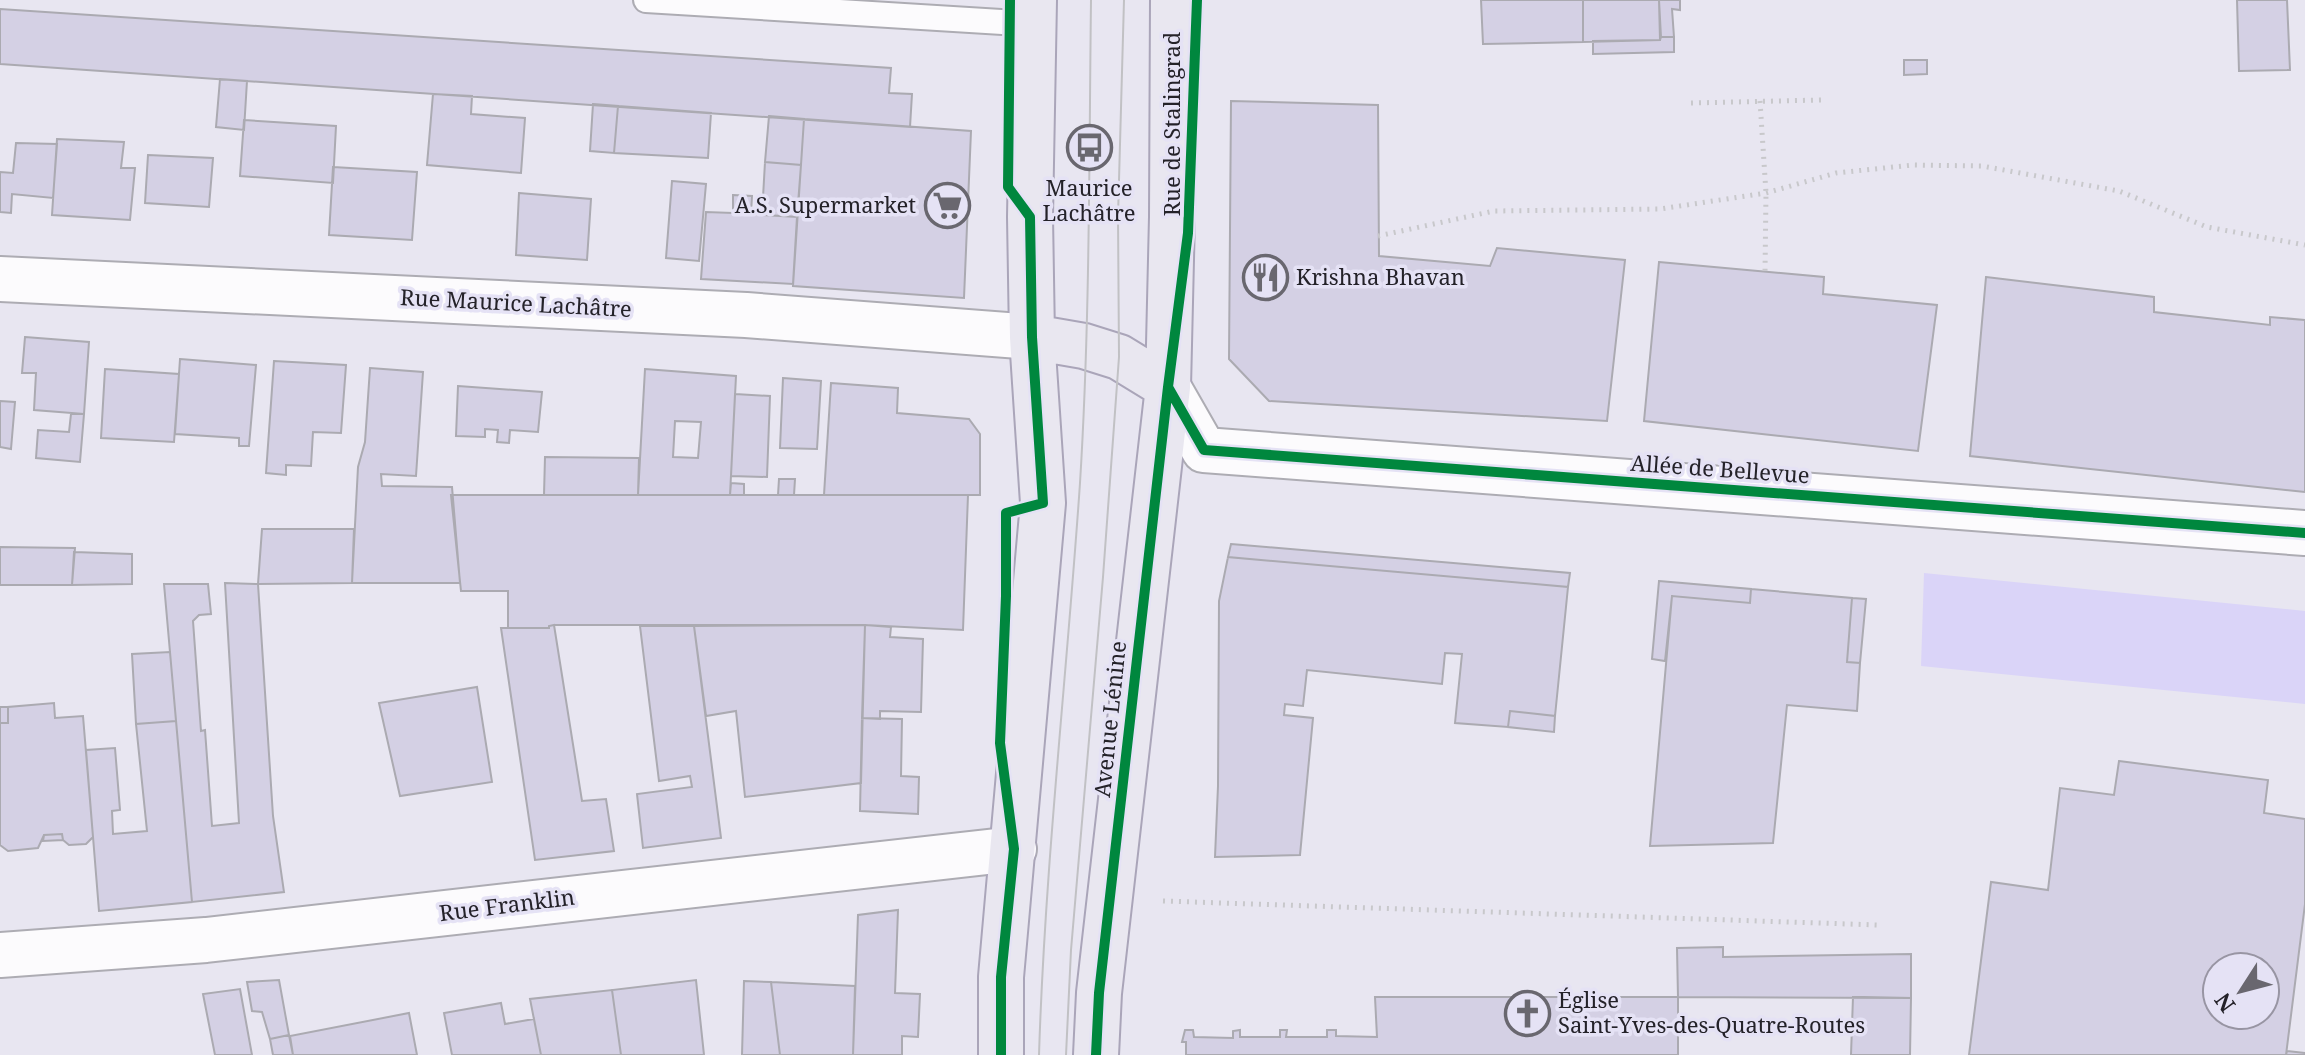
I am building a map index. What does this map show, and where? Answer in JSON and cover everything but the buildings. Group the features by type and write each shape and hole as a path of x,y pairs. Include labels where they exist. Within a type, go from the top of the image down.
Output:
{"main road":[{"name":"Rue de Stalingrad","path":"1168,387 1173,0"},
{"path":"1001,1055 1001,977 1043,503 1032,337 1033,12"},
{"path":"1032,337 1084,346 1119,357 1168,387"},
{"name":"Avenue Lénine","path":"1096,1055 1099,993 1168,387"}],"street":[{"name":"Rue Maurice Lachâtre","path":"0,279 746,315 1032,337"},
{"name":"Allée de Bellevue","path":"1168,387 1204,450 2305,533"},
{"name":"Rue Franklin","path":"0,955 206,940 1014,849"}],"lane":[{"path":"646,0 1033,12"}],"path":[{"path":"1691,103 1821,100"},
{"path":"1760,101 1766,193 1765,272"},
{"path":"1378,236 1494,211 1660,209 1766,193 1836,173 1913,165 1982,166 2119,191 2207,227 2305,245"},
{"path":"1110,899 1878,925"}],"shaded area":[{"path":"1924,573 2305,611 2305,704 1921,666"}],"tram line":[{"path":"1039,1055 1046,912 1083,423 1091,0"},
{"path":"1066,1055 1071,950 1119,357 1118,216 1124,0"}],"cycle path":[{"path":"1001,1055 1001,977 1014,849 1000,743 1006,513 1043,503 1032,337 1030,217 1008,187 1010,0"},
{"path":"1096,1055 1099,993 1188,233 1197,0"},
{"path":"1168,387 1204,450 2305,533"}],"place":[{"name":"Maurice Lachâtre","path":"1089,147"},
{"name":"A.S. Supermarket","path":"947,205"},
{"name":"Krishna Bhavan","path":"1265,277"},
{"name":"Église Saint-Yves-des-Quatre-Routes","path":"1527,1013"}]}
